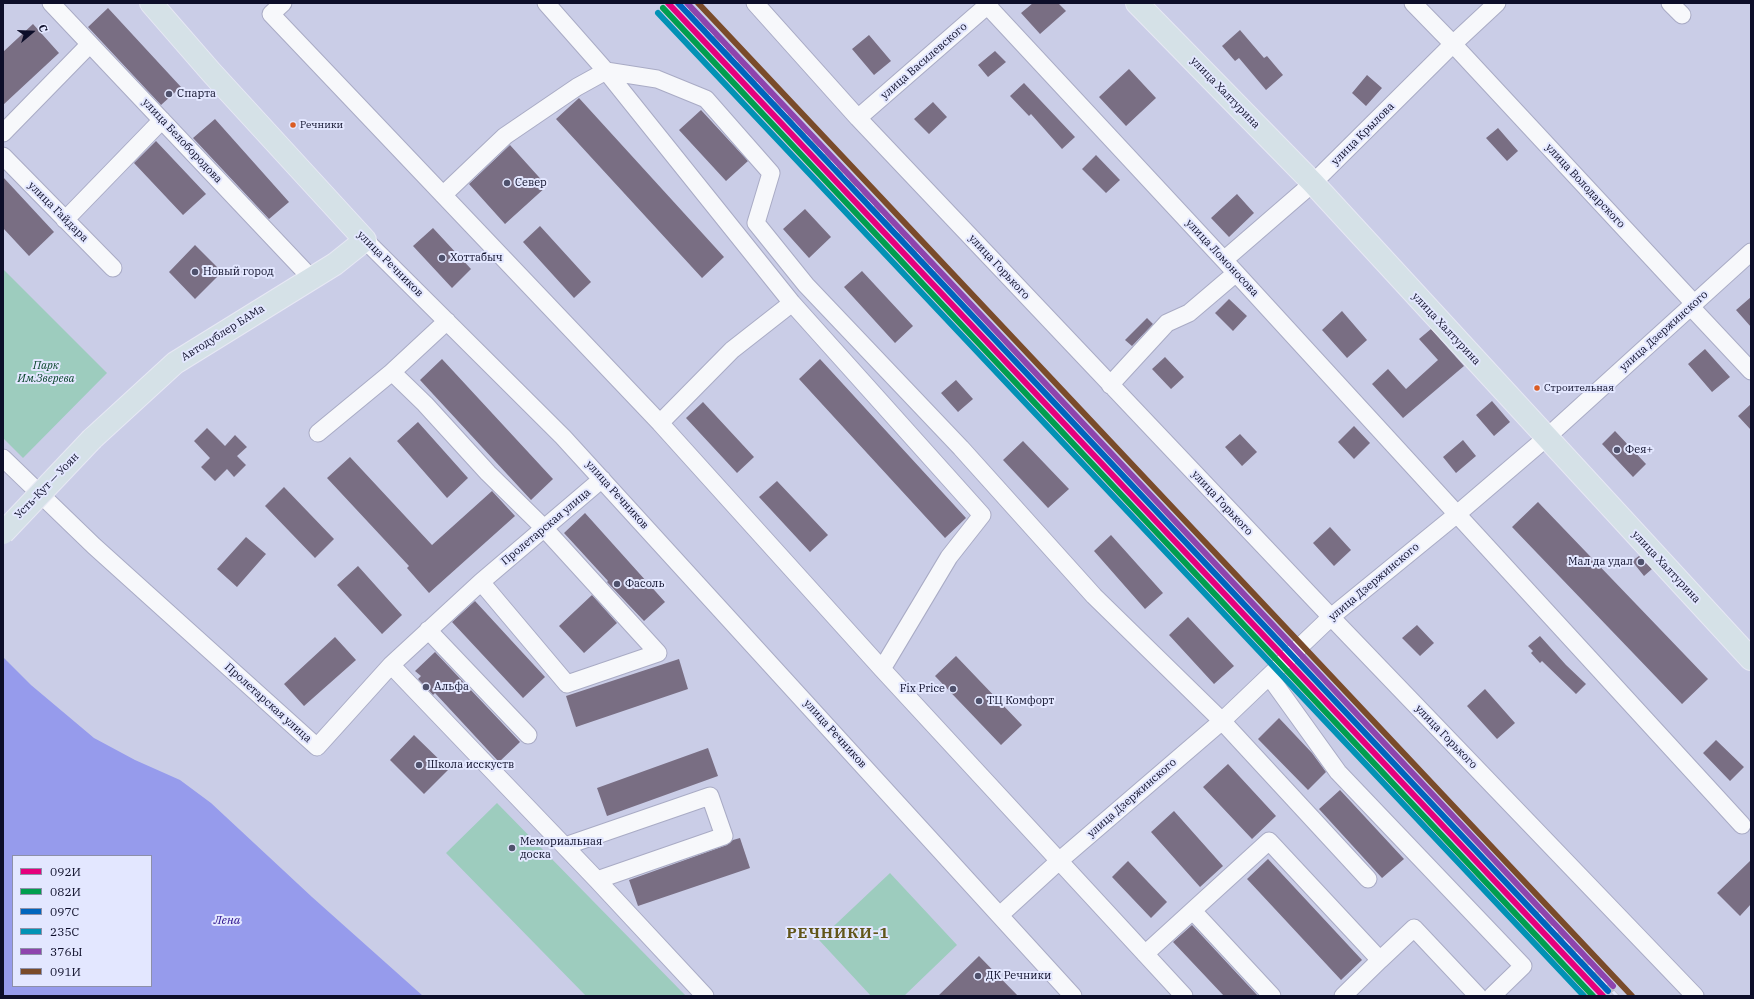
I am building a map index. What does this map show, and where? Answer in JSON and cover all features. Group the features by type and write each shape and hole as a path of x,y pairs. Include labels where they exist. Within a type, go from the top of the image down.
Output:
{"main road":[{"name":"улица Речников","path":"151,3 211,72 365,240"},
{"name":"улица Халтурина","path":"1137,3 1313,183 1546,438 1751,659"},
{"name":"Автодублер БАМа","path":"92,440 175,363 312,279 335,264 365,240"},
{"name":"Усть-Кут — Уоян","path":"3,533 92,440"}],"street":[{"name":"улица Белобородова","path":"51,3 312,279"},
{"path":"283,3 271,14 660,423 882,669 1184,996"},
{"path":"546,3 606,71 792,303 982,515 950,557 882,669"},
{"name":"улица Горького","path":"755,3 858,118 1110,385 1696,996"},
{"name":"улица Володарского","path":"1413,3 1690,299 1691,307 1751,371"},
{"name":"улица Крылова","path":"1224,260 1313,183 1453,44 1497,3"},
{"path":"1670,3 1682,15"},
{"name":"улица Василевского","path":"858,118 987,4"},
{"name":"улица Ломоносова","path":"987,4 1236,273 1742,826"},
{"path":"3,133 90,44"},
{"path":"443,196 505,136 577,87 606,71 657,79 706,99 771,173 756,223 806,285 961,448 1094,596 1222,721 1368,879"},
{"path":"65,220 162,120"},
{"name":"улица Гайдара","path":"3,156 113,268"},
{"name":"улица Речников","path":"365,240 563,437 1073,996"},
{"name":"улица Дзержинского","path":"1000,915 1059,861 1222,721 1331,617 1456,515 1546,438 1751,252"},
{"path":"1110,385 1167,323 1189,313 1236,273"},
{"path":"660,423 732,350 792,303"},
{"path":"318,432 392,372 447,321"},
{"path":"392,372 425,404 488,473 544,528 658,653 567,684 481,582"},
{"name":"Пролетарская улица","path":"3,458 94,546 317,747 391,665 428,630 481,582 602,479"},
{"path":"428,630 528,735"},
{"path":"391,665 565,846 705,996"},
{"path":"1269,676 1338,772 1523,966 1492,996"},
{"path":"565,846 710,796 724,836 597,880"},
{"path":"1145,954 1269,841 1380,960"},
{"path":"1193,911 1272,996"},
{"path":"1343,996 1414,928 1478,996"}],"green space":[{"name":"Парк Им.Зверева","path":"3,269 107,373 23,458 3,438"},
{"path":"497,803 686,996 586,996 446,853"},
{"path":"890,873 957,945 904,996 871,996 819,940"}],"water":[{"name":"Лена","path":"3,657 31,685 94,738 135,760 180,780 211,803 312,897 423,996 3,996"}],"building":[{"path":"1033,3 1058,3 1066,11 1040,34 1021,13"},
{"path":"108,8 181,87 161,105 88,27"},
{"path":"33,24 59,53 3,105 3,52"},
{"path":"1240,30 1264,58 1267,56 1283,75 1266,90 1239,58 1235,61 1222,46"},
{"path":"869,35 891,61 874,75 852,49"},
{"path":"995,51 1006,62 988,77 978,65"},
{"path":"1129,69 1156,98 1126,126 1099,97"},
{"path":"1367,75 1382,88 1366,106 1352,93"},
{"path":"1024,83 1075,137 1062,149 1031,114 1029,116 1010,96"},
{"path":"579,98 724,257 702,278 556,119"},
{"path":"933,102 947,117 929,134 914,119"},
{"path":"701,110 748,161 726,181 679,130"},
{"path":"215,119 289,202 269,219 193,138"},
{"path":"1498,128 1518,151 1507,161 1486,138"},
{"path":"156,141 206,194 183,215 134,163"},
{"name":"Север","path":"510,145 547,186 505,224 469,184"},
{"path":"1096,155 1120,180 1106,193 1082,169"},
{"path":"3,177 54,232 29,256 3,228"},
{"path":"1237,194 1254,213 1229,237 1211,218"},
{"path":"805,209 831,237 809,258 783,229"},
{"path":"540,226 591,282 574,298 523,242"},
{"name":"Хоттабыч","path":"433,228 471,269 452,288 413,246"},
{"name":"Новый город","path":"195,245 222,272 195,299 169,272"},
{"path":"862,271 913,326 895,343 844,287"},
{"path":"1751,297 1751,327 1736,310"},
{"path":"1229,299 1247,316 1233,331 1215,313"},
{"path":"1342,311 1367,340 1347,358 1322,330"},
{"path":"1147,318 1153,324 1132,346 1125,340"},
{"path":"1431,329 1464,366 1403,418 1372,384 1388,369 1406,389 1438,360 1419,339"},
{"path":"1705,349 1730,377 1712,392 1688,364"},
{"path":"1165,357 1184,377 1171,389 1152,369"},
{"path":"442,359 553,479 531,500 420,380"},
{"path":"820,359 966,518 945,538 799,379"},
{"path":"956,380 973,399 958,412 941,393"},
{"path":"1492,401 1510,422 1494,436 1476,415"},
{"path":"703,402 754,457 737,473 686,418"},
{"path":"1751,404 1751,430 1738,416"},
{"path":"418,422 468,478 447,498 397,441"},
{"path":"1354,426 1370,443 1354,459 1338,442"},
{"path":"207,428 225,446 235,435 247,447 237,456 246,465 234,477 227,469 215,481 201,467 210,458 194,441"},
{"path":"1615,431 1646,464 1633,477 1602,444"},
{"path":"1240,434 1257,452 1242,466 1225,447"},
{"path":"1463,440 1476,456 1456,473 1443,457"},
{"path":"1023,441 1069,489 1048,508 1003,460"},
{"path":"350,457 432,545 492,491 515,516 429,593 407,568 409,566 327,478"},
{"path":"777,481 828,535 810,552 759,497"},
{"path":"284,487 334,539 315,558 265,506"},
{"path":"1538,502 1708,679 1682,704 1512,527"},
{"path":"585,513 665,602 644,621 564,533"},
{"path":"1330,527 1351,550 1334,566 1313,543"},
{"path":"1111,535 1163,593 1145,609 1094,551"},
{"path":"246,537 266,554 237,587 217,569"},
{"path":"1639,556 1652,569 1644,576 1632,561"},
{"path":"358,566 402,615 382,634 337,585"},
{"path":"592,595 617,623 584,653 559,626"},
{"path":"475,601 545,677 523,698 452,622"},
{"path":"1188,617 1234,666 1214,684 1169,635"},
{"path":"1417,625 1434,643 1420,656 1402,638"},
{"path":"1540,636 1566,665 1586,684 1576,694 1542,661 1540,663 1531,653 1533,651 1528,646"},
{"path":"335,637 356,660 304,706 284,684"},
{"path":"435,652 520,742 499,762 435,693 433,695 418,679 421,676 415,671"},
{"name":"ТЦ Комфорт","path":"956,656 1022,725 1001,745 935,676"},
{"path":"679,659 688,689 576,727 566,696"},
{"path":"1485,689 1515,723 1497,739 1467,706"},
{"path":"1279,718 1312,753 1326,772 1308,790 1258,739"},
{"name":"Школа исскуств","path":"414,735 449,769 424,794 390,760"},
{"path":"1716,740 1744,767 1730,781 1703,753"},
{"path":"708,748 718,776 607,816 597,788"},
{"path":"1228,764 1276,816 1252,839 1203,787"},
{"path":"1340,790 1404,859 1382,878 1319,809"},
{"path":"1174,811 1223,866 1200,887 1151,832"},
{"path":"740,838 750,868 638,906 629,880 727,845 733,840"},
{"path":"1268,859 1362,960 1341,980 1247,879"},
{"path":"1751,860 1751,904 1740,916 1717,893"},
{"path":"1128,861 1167,902 1151,918 1112,877"},
{"path":"1192,925 1258,996 1224,996 1173,942"},
{"name":"ДК Речники","path":"979,956 1018,996 938,996"}],"railway":[{"path":"683,3 935,271"},
{"path":"1539,913 1617,996"}],"transit line":[{"name":"092И","path":"668,3 1603,996"},
{"name":"097С","path":"678,3 1608,991"},
{"name":"376Ы","path":"687,3 1613,986"},
{"name":"091И","path":"698,3 1632,996"},
{"name":"082И","path":"663,8 1593,996"},
{"name":"235С","path":"658,13 1584,996"}],"place":[{"name":"Спарта","path":"169,94"},
{"name":"Речники","path":"293,125"},
{"name":"Север","path":"507,183"},
{"name":"Хоттабыч","path":"442,258"},
{"name":"Новый город","path":"195,272"},
{"name":"Строительная","path":"1537,388"},
{"name":"Фея+","path":"1617,450"},
{"name":"Мал да удал","path":"1641,562"},
{"name":"Фасоль","path":"617,584"},
{"name":"Альфа","path":"426,687"},
{"name":"Fix Price","path":"953,689"},
{"name":"ТЦ Комфорт","path":"979,701"},
{"name":"Школа исскуств","path":"419,765"},
{"name":"Мемориальная доска","path":"512,848"},
{"name":"ДК Речники","path":"978,976"}],"district":[{"name":"РЕЧНИКИ-1","path":"838,934"}]}
